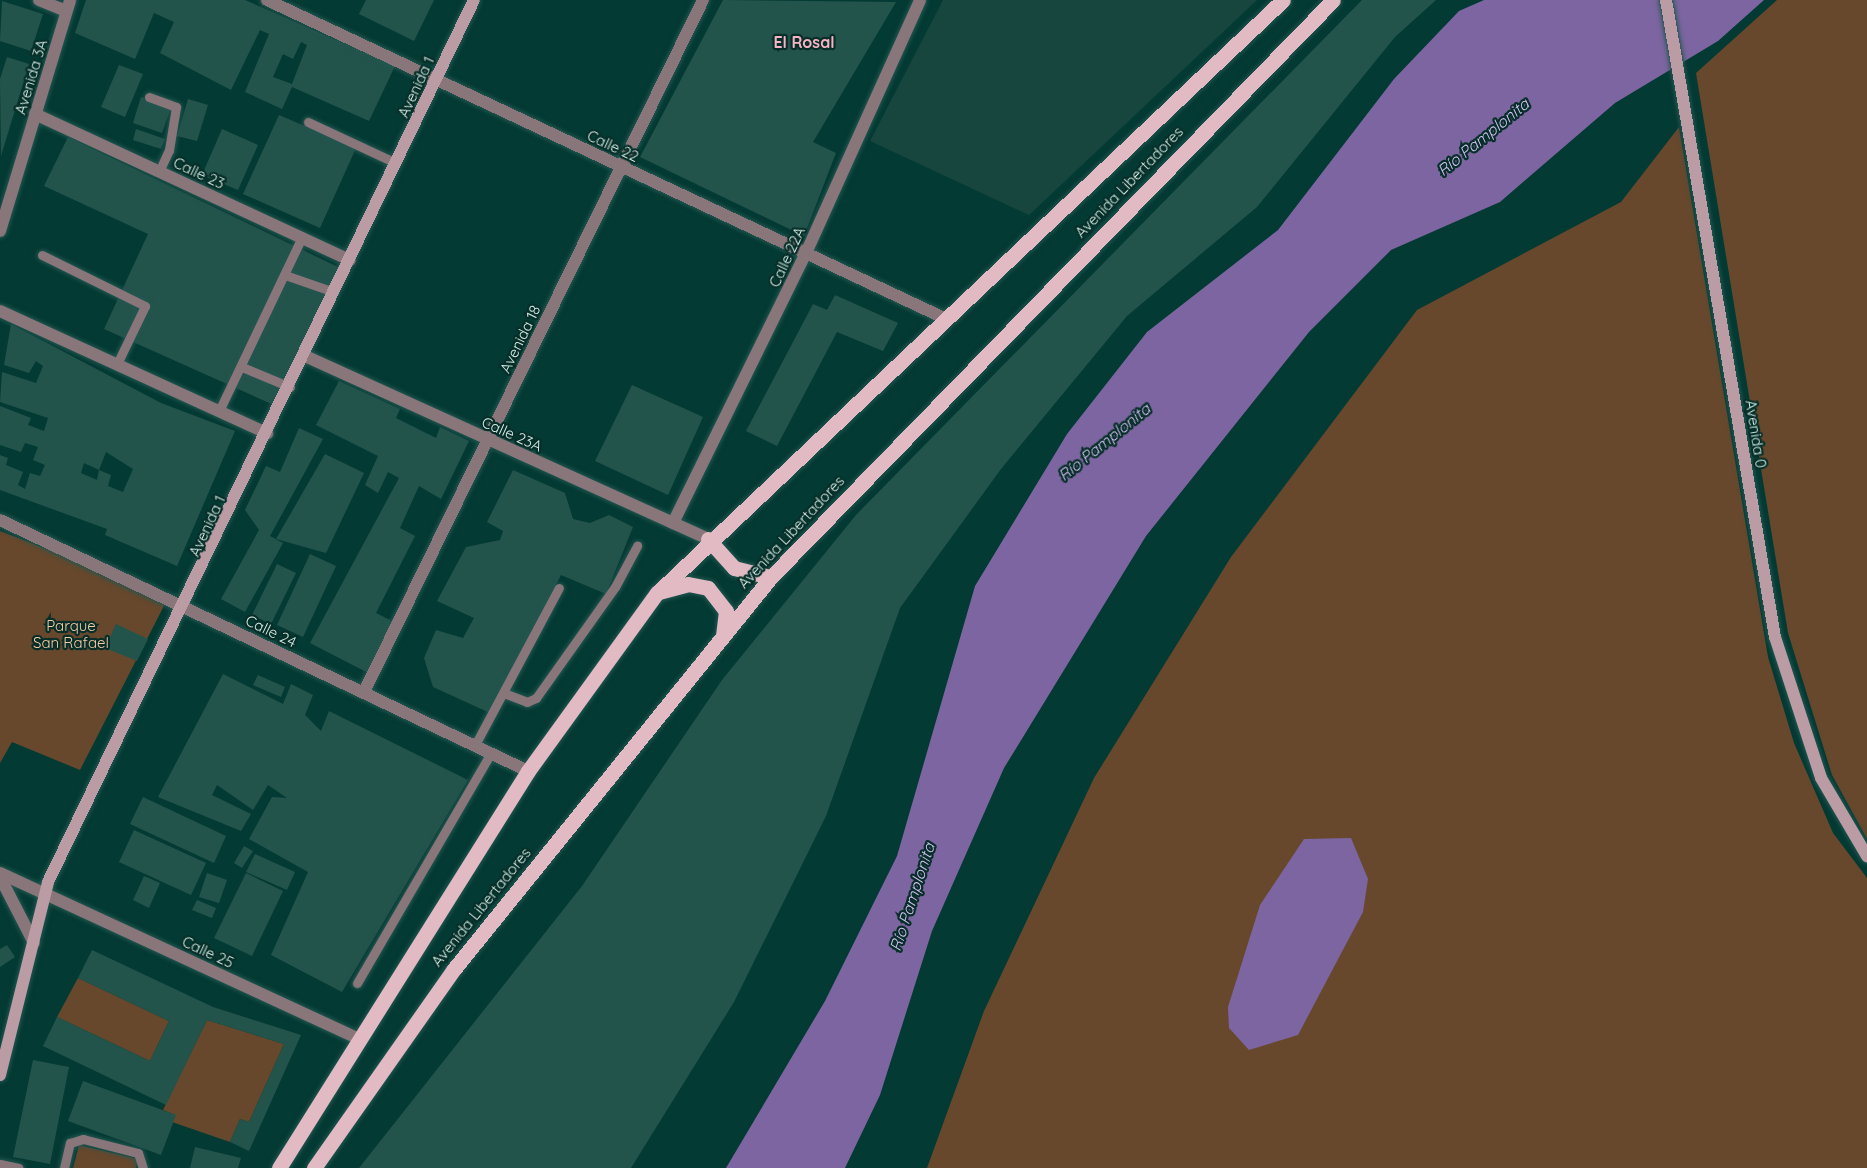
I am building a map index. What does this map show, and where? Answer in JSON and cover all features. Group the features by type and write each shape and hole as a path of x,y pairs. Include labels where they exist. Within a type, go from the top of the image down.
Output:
{"main road":[{"name":"Avenida Libertadores","path":"279,1168 528,771 657,593 708,539 946,319 1283,0"},
{"name":"Avenida Libertadores","path":"314,1168 454,969 771,577 1333,0"},
{"path":"708,539 734,568 771,577"},
{"path":"657,593 688,584 716,594 727,621 720,640"}],"street":[{"path":"39,0 68,5"},
{"name":"Calle 22","path":"267,0 946,319"},
{"name":"Avenida 1","path":"0,1076 34,943 44,892 185,606 474,0"},
{"name":"Avenida 18","path":"364,692 703,0"},
{"name":"Calle 22A","path":"673,523 806,253 920,0"},
{"name":"Avenida 0","path":"1666,0 1775,637 1821,778 1867,856"},
{"name":"Avenida 3A","path":"0,231 68,5"},
{"name":"Calle 23","path":"35,114 350,260"},
{"path":"0,311 267,433"},
{"name":"Calle 23A","path":"304,356 708,539"},
{"name":"Calle 24","path":"0,520 528,771"},
{"path":"0,873 44,892"},
{"path":"0,878 34,943"},
{"name":"Calle 25","path":"44,892 360,1039"}],"lane":[{"path":"149,97 176,107 169,150 159,171"},
{"path":"308,122 396,163"},
{"path":"219,411 242,367 302,237"},
{"path":"42,255 145,306 117,364"},
{"path":"285,275 334,292"},
{"path":"242,367 290,387"},
{"path":"504,693 528,702 536,698 615,587 637,546"},
{"path":"475,745 559,588"},
{"path":"357,983 491,753"},
{"path":"64,1168 70,1143 83,1139 138,1153 143,1168"},
{"path":"0,1164 19,1168"}],"shaded area":[{"path":"943,0 1257,0 1029,215 870,141"}],"green space":[{"path":"1777,0 1867,0 1867,839 1832,775 1788,633 1696,73"},
{"path":"1679,127 1768,657 1794,743 1833,833 1867,878 1867,1168 927,1168 984,1011 1094,778 1231,557 1417,310 1621,202"},
{"name":"Parque San Rafael","path":"0,531 169,596 80,770 12,742 0,763"},
{"path":"78,978 169,1021 150,1061 57,1017"},
{"path":"207,1020 284,1044 249,1122 240,1119 230,1142 172,1122 175,1115 163,1110"},
{"path":"79,1145 138,1159 136,1168 73,1168"}],"water":[{"name":"Río Pamplonita","path":"1484,0 1764,0 1718,41 1615,103 1500,202 1391,250 1309,332 1146,536 1004,768 932,931 880,1095 845,1168 726,1168 825,1001 897,856 975,586 1067,434 1147,332 1278,230 1394,79 1459,11"},
{"path":"1351,838 1368,879 1363,912 1298,1035 1249,1050 1229,1028 1228,1007 1260,905 1304,839"}],"building":[{"path":"86,0 245,0 395,66 369,121 292,87 282,109 245,92 269,34 260,30 231,90 160,53 174,22 154,13 135,59 75,33","holes":["301,42 307,45 292,84 273,77 283,54 293,59"]},
{"path":"366,0 434,0 414,41 359,14"},
{"path":"723,0 896,2 813,142 836,153 804,236 640,157"},
{"path":"1362,0 1436,0 1395,37 1257,207 1127,316 1001,469 900,608 826,816 734,1002 631,1168 359,1168 582,886 722,680 856,515"},
{"path":"2,1 43,14 31,51 0,41"},
{"path":"7,57 29,64 1,156 0,79"},
{"path":"119,65 143,74 125,117 101,107"},
{"path":"141,97 171,108 162,133 133,123"},
{"path":"188,99 208,105 197,141 177,136"},
{"path":"279,115 356,148 320,228 243,194"},
{"path":"136,129 165,139 161,149 133,140"},
{"path":"222,129 258,145 238,190 202,175"},
{"path":"68,137 338,267 276,406 104,329 148,234 44,186"},
{"path":"835,295 898,323 883,351 837,332 777,446 746,431 813,304 827,310"},
{"path":"11,324 161,403 235,431 177,566 105,535 107,529 0,490 0,455 8,458 6,465 23,472 18,485 25,489 30,473 40,476 45,465 33,460 38,447 25,443 21,452 0,445 0,406 31,418 28,425 44,431 48,418 0,402 2,372 36,383 43,366 36,361 29,373 4,365","holes":["106,452 133,469 123,492 108,486 111,475 99,470","84,463 99,470 97,480 81,473"]},
{"path":"339,381 400,409 396,418 436,438 440,427 469,441 441,499 419,486 400,528 415,536 376,613 398,624 372,675 310,643 399,478 388,472 378,493 365,485 378,456 316,425"},
{"path":"632,385 703,417 668,495 595,461"},
{"path":"299,428 323,439 270,536 283,543 245,612 221,599 259,530 245,510 266,466 280,472"},
{"path":"325,454 364,473 326,553 276,539"},
{"path":"513,470 565,493 573,519 590,523 609,515 633,527 606,594 561,575 490,713 433,687 424,658 436,630 463,638 474,618 437,601 466,547 500,540 503,531 487,522"},
{"path":"310,554 336,566 303,637 277,625"},
{"path":"277,564 296,573 271,624 252,615"},
{"path":"116,624 148,639 137,661 105,648"},
{"path":"223,674 283,704 291,684 313,695 305,715 321,731 329,711 468,780 342,992 271,955 308,872 249,839 272,797 287,798 268,785 253,810 217,785 212,795 251,814 241,831 158,797"},
{"path":"258,675 285,687 281,697 253,685"},
{"path":"143,797 226,836 214,863 130,824"},
{"path":"134,830 206,863 191,895 119,862"},
{"path":"244,846 253,851 242,868 234,863"},
{"path":"255,854 295,872 287,890 246,872"},
{"path":"207,873 227,880 219,903 199,897"},
{"path":"246,873 283,891 252,956 214,938"},
{"path":"144,876 160,883 149,908 133,900"},
{"path":"197,900 216,908 212,918 192,910"},
{"path":"7,945 15,957 0,967 0,949"},
{"path":"92,950 213,1007 301,1035 249,1151 230,1142 240,1119 249,1122 284,1044 207,1020 166,1105 43,1046 57,1017 150,1061 169,1021 78,978"},
{"path":"33,1060 69,1067 50,1164 13,1157"},
{"path":"83,1081 176,1115 161,1155 68,1121"},
{"path":"195,1147 241,1158 238,1168 190,1168"}],"district":[{"name":"El Rosal","path":"804,42"}]}
